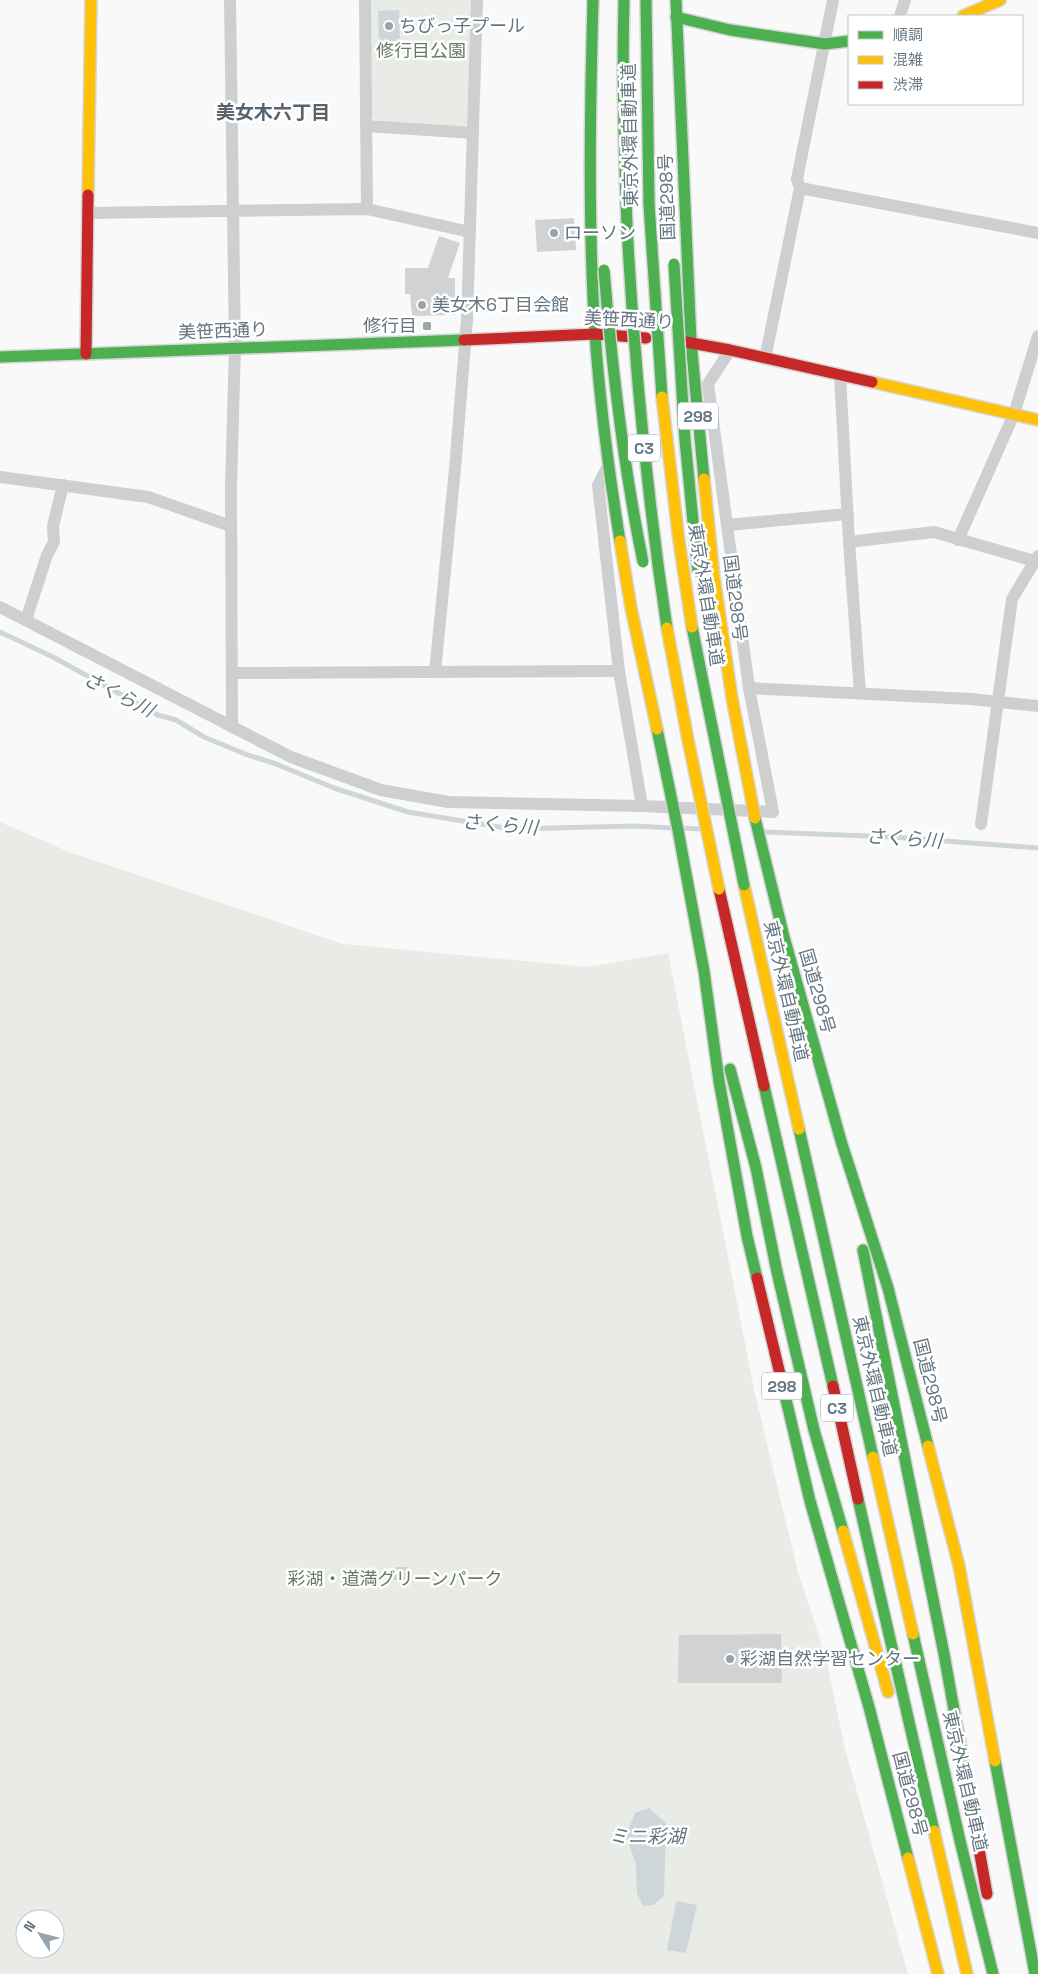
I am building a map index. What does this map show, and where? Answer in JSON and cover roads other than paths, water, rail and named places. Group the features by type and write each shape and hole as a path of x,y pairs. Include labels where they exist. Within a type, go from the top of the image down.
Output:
{"main road":[{"path":"86,354 91,0"},
{"name":"国道298号","path":"593,0 589,150 590,240 595,334 608,465 631,608 678,830 704,970 719,1082 730,1146 747,1236 767,1325 810,1501 869,1707 938,1974"},
{"name":"東京外環自動車道","path":"624,0 625,180 632,331 656,551 678,690 719,889 967,1974"},
{"name":"東京外環自動車道","path":"646,0 648,186 652,269 679,542 714,741 744,885 959,1835 993,1974"},
{"path":"666,0 667,67"},
{"name":"国道298号","path":"676,0 691,342 714,577 732,698 753,811 784,937 841,1141 888,1288 959,1566 1035,1974"},
{"path":"965,15 1000,0"},
{"path":"602,193 604,14"},
{"path":"676,17 730,30 825,44 848,40"},
{"path":"674,254 685,440 700,584"},
{"path":"604,260 614,380 629,486 657,622 678,690"},
{"name":"美笹西通り","path":"0,357 235,347 466,341 595,334 691,342 1038,420"},
{"path":"705,632 714,741"},
{"path":"704,970 756,1168 777,1272 814,1430 894,1709 938,1850"},
{"path":"841,1141 944,1654 990,1909"},
{"path":"996,1937 1003,1974"}],"street":[{"path":"230,0 235,347 231,526 232,727"},
{"path":"365,0 367,209"},
{"path":"435,672 466,341 477,0"},
{"path":"900,15 905,0"},
{"path":"765,359 800,188 797,179 825,44 829,2"},
{"path":"366,126 473,133"},
{"path":"800,188 1038,233"},
{"path":"88,213 367,209 470,232"},
{"path":"958,540 1014,414 1038,336"},
{"path":"0,607 291,757 381,790 448,802 642,806 674,812 773,812 750,688 708,384 730,350"},
{"path":"840,375 849,542 860,693"},
{"path":"608,465 598,485 619,671 642,806"},
{"path":"0,477 148,497 231,526"},
{"path":"26,620 46,554 54,542 53,526 63,485"},
{"path":"727,525 848,514"},
{"path":"849,542 934,532 1037,560 1012,599 981,824"},
{"path":"232,673 619,671"},
{"path":"750,688 997,701 1038,706"}],"water":[{"name":"ちびっ子プール","path":"399,10 400,41 379,41 378,11"},
{"name":"ミニ彩湖","path":"649,1808 666,1823 664,1896 653,1905 643,1906 637,1893 636,1864 626,1836 635,1813"},
{"path":"676,1901 697,1905 686,1953 667,1950"}],"waterway":[{"name":"さくら川","path":"0,632 53,657 158,715 176,720 204,737 334,788 408,812 511,829 636,826 671,828"},
{"name":"さくら川","path":"682,828 701,829"},
{"name":"さくら川","path":"765,832 892,837 1038,848"}],"place":[{"name":"ちびっ子プール","path":"389,26"},
{"name":"ローソン","path":"554,233"},
{"name":"美女木6丁目会館","path":"422,305"},
{"name":"修行目","path":"427,326"},
{"name":"彩湖自然学習センター","path":"730,1659"}],"district":[{"name":"美女木六丁目","path":"273,112"}],"park label":[{"name":"修行目公園","path":"421,51"},
{"name":"彩湖・道満グリーンパーク","path":"395,1579"}]}
